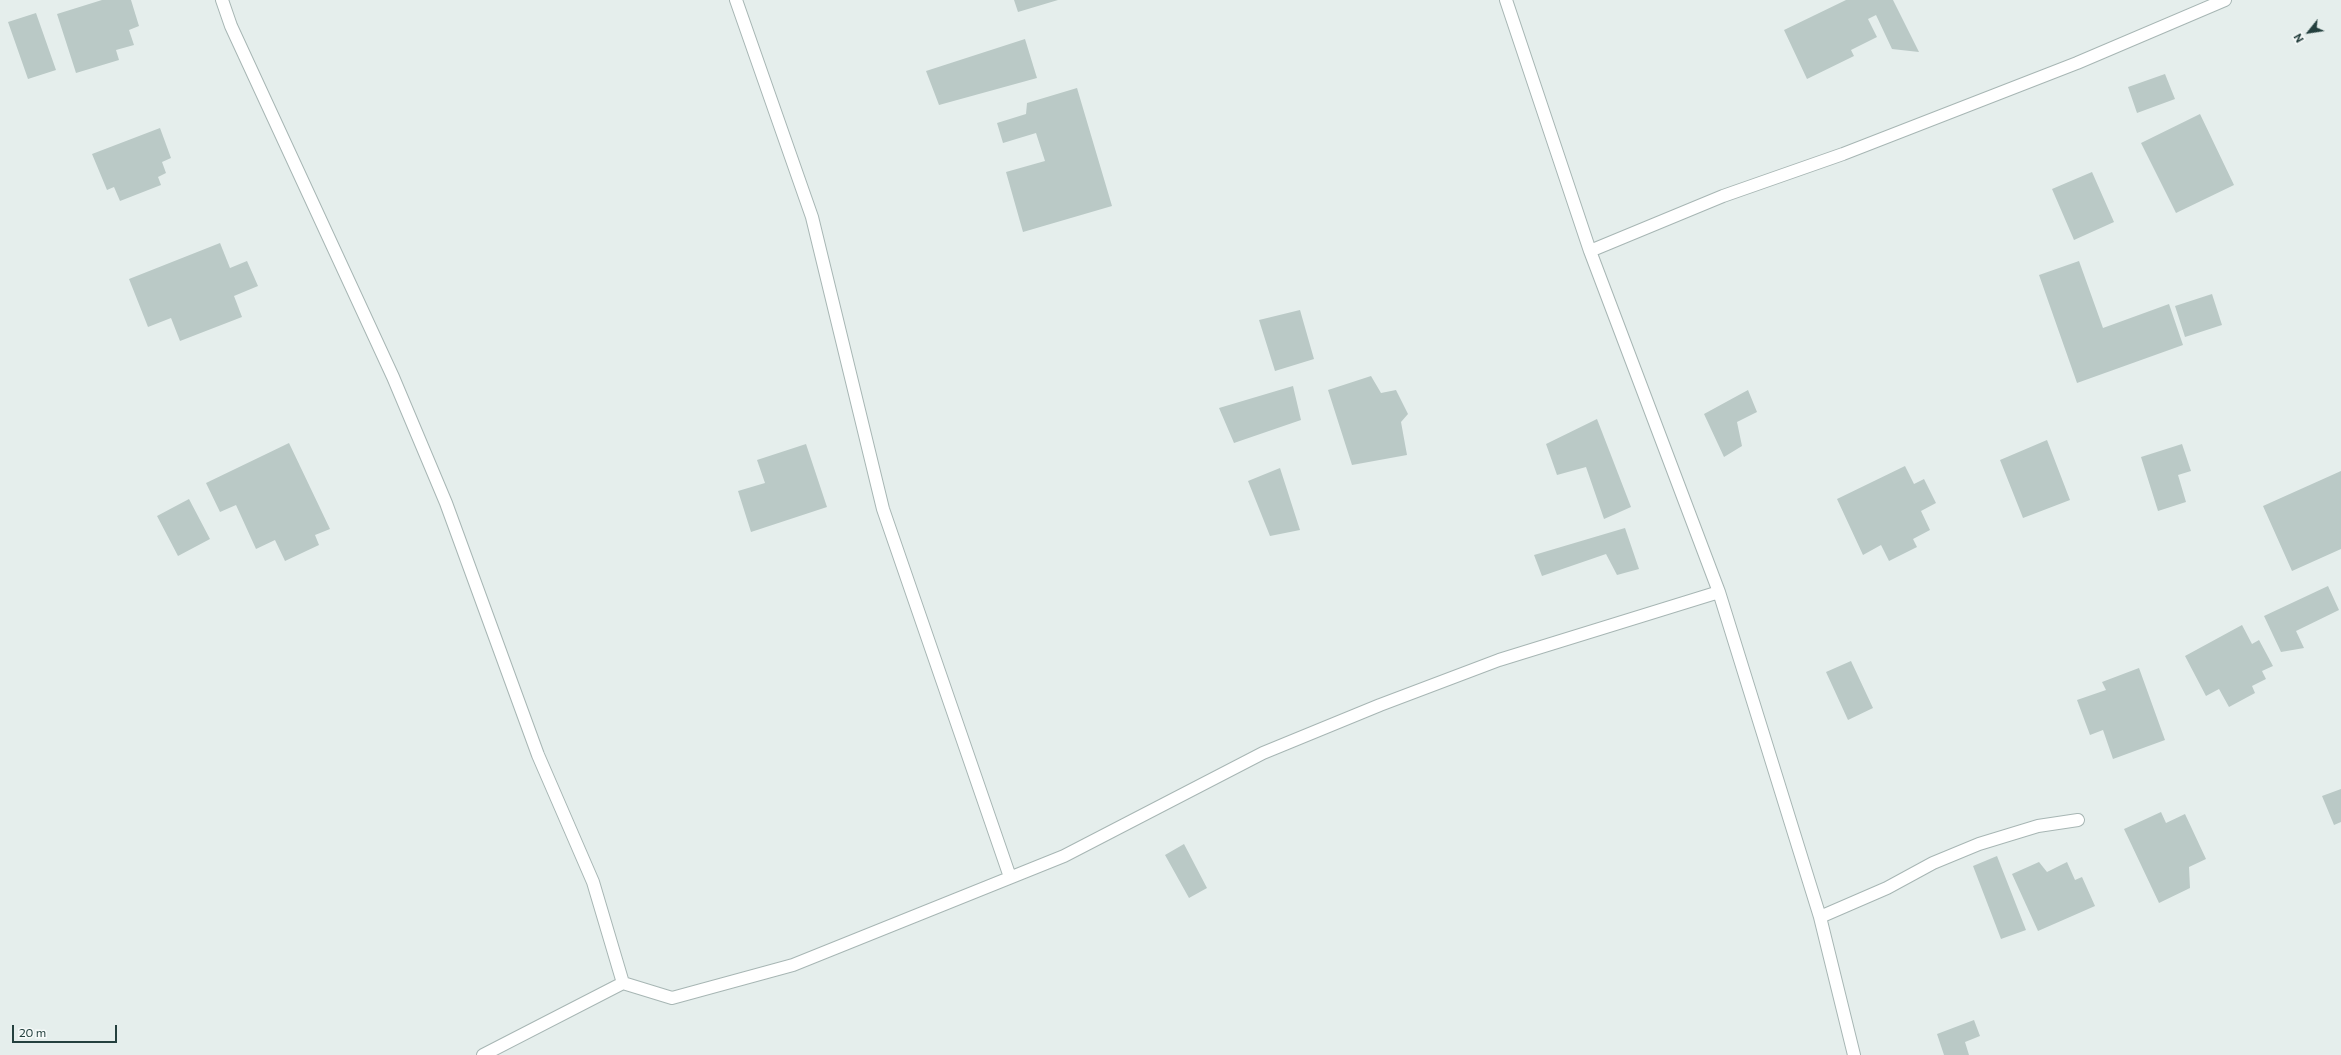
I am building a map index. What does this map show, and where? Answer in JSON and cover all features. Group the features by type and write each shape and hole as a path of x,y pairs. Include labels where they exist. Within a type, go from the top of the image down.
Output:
{"street":[{"path":"222,0 231,26 393,377 446,503 538,755 593,882 623,983"},
{"path":"736,0 812,217 884,513 1010,877"},
{"path":"1506,0 1590,251 1719,592 1820,917 1854,1055"},
{"path":"1590,251 1723,196 1844,154 2077,63 2225,0"},
{"path":"484,1055 623,983 672,998 793,965 1064,856 1263,753 1380,705 1499,660 1719,592"},
{"path":"1820,917 1887,888 1933,863 1979,844 2038,826 2078,820"}],"building":[{"path":"102,0 131,0 139,26 129,30 134,45 116,50 119,60 76,73 57,14"},
{"path":"1014,0 1058,0 1018,12"},
{"path":"1846,0 1893,0 1919,52 1892,49 1876,15 1868,19 1877,37 1851,50 1854,56 1807,79 1784,30"},
{"path":"36,13 56,70 28,79 8,22"},
{"path":"1025,39 1037,78 939,105 926,71"},
{"path":"2165,74 2175,99 2137,113 2128,87"},
{"path":"1077,88 1112,206 1023,232 1006,172 1045,161 1036,133 1003,143 997,123 1026,114 1027,103"},
{"path":"2200,114 2234,185 2176,213 2141,143"},
{"path":"160,128 171,158 162,162 166,173 158,177 161,185 120,201 114,187 107,190 92,154"},
{"path":"2092,172 2114,222 2074,240 2052,189"},
{"path":"220,243 230,268 247,261 258,286 234,296 242,317 180,341 171,318 148,327 129,279"},
{"path":"2079,261 2103,328 2169,304 2183,345 2077,383 2039,275"},
{"path":"2212,294 2222,325 2185,337 2175,306"},
{"path":"1300,310 1314,359 1275,371 1259,320"},
{"path":"1371,376 1381,393 1396,390 1408,414 1401,422 1407,455 1352,465 1328,390"},
{"path":"1293,386 1301,420 1234,443 1219,408"},
{"path":"1748,390 1757,412 1737,422 1742,446 1724,457 1704,414"},
{"path":"1597,419 1631,507 1604,519 1586,467 1557,475 1546,444"},
{"path":"2047,440 2070,500 2023,518 2000,460"},
{"path":"289,443 330,529 315,535 319,545 285,561 275,540 256,549 236,505 220,512 206,483"},
{"path":"806,444 827,507 751,532 738,491 765,483 757,460"},
{"path":"2182,444 2191,471 2178,475 2186,502 2158,511 2141,457"},
{"path":"1905,466 1914,484 1924,479 1936,503 1921,511 1930,530 1913,539 1917,547 1889,561 1881,545 1863,555 1837,499"},
{"path":"1280,468 1300,530 1270,536 1248,481"},
{"path":"2341,471 2341,549 2292,571 2263,506"},
{"path":"189,499 210,539 178,556 157,516"},
{"path":"1625,528 1639,569 1617,575 1606,554 1542,576 1534,555"},
{"path":"2328,586 2339,610 2296,631 2304,648 2281,652 2264,616"},
{"path":"2242,625 2252,644 2259,640 2273,666 2262,671 2266,679 2252,686 2255,693 2229,707 2219,689 2206,696 2185,656"},
{"path":"1851,661 1873,708 1848,720 1826,672"},
{"path":"2139,668 2165,740 2113,759 2103,730 2090,735 2077,700 2106,690 2102,682"},
{"path":"2341,789 2341,822 2334,825 2322,796"},
{"path":"2161,812 2166,823 2185,814 2206,859 2189,867 2190,888 2159,903 2124,829"},
{"path":"1184,844 1207,888 1189,898 1165,855"},
{"path":"1997,856 2026,930 2001,939 1973,866"},
{"path":"2039,862 2047,872 2067,862 2075,880 2082,877 2095,906 2038,931 2012,874"},
{"path":"1974,1020 1980,1036 1965,1042 1969,1055 1944,1055 1937,1034"}]}
